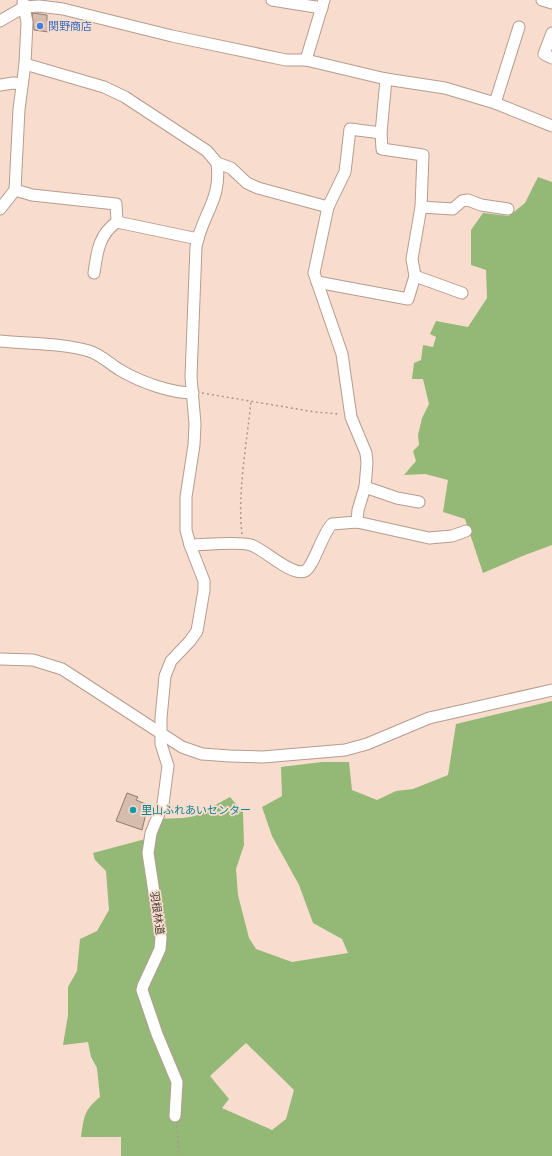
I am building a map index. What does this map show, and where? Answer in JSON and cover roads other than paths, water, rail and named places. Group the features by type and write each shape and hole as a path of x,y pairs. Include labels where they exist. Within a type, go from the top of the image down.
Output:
{"street":[{"path":"272,0 323,4 306,60"},
{"path":"542,0 552,3"},
{"path":"0,21 24,4 39,3 172,36 286,60 306,60 386,79 445,88 495,103 552,126"},
{"path":"0,209 15,190 22,84 25,64 26,22 24,4"},
{"path":"495,103 519,27"},
{"path":"552,33 544,54 552,58"},
{"path":"25,64 104,87 118,94 207,151 217,163 231,168 247,183 258,188 328,206"},
{"path":"317,282 408,299 414,276 412,259 421,207 423,155 382,150 381,133 386,79"},
{"path":"0,85 13,83 22,84"},
{"path":"357,522 358,510 365,487 367,463 366,453 350,413 342,354 314,273 328,206 344,172 350,130 381,133"},
{"name":"羽根林道","path":"175,1116 177,1082 157,1034 142,990 161,944 160,924 148,852 151,833 163,804 168,766 162,751 161,735 165,676 171,661 190,641 197,631 204,590 204,580 190,545 186,530 186,497 194,445 191,367 198,239 215,199 219,175 217,163"},
{"path":"15,190 32,195 116,204 117,222"},
{"path":"421,207 453,209 462,195 468,200 481,205 508,209"},
{"path":"94,273 97,253 105,231 117,222 198,239"},
{"path":"414,276 462,293"},
{"path":"0,341 90,351 122,371 162,388 181,393 193,393"},
{"path":"365,487 397,498 419,502"},
{"path":"190,545 243,544 261,550 298,572 305,571 311,565 325,531 332,524 357,522 429,538 452,536 466,531"},
{"path":"0,659 33,660 62,669 161,735 192,752 230,756 263,756 345,750 367,744 429,718 542,694 552,690"}],"place":[{"name":"関野商店","path":"40,26"},
{"name":"里山ふれあいセンター","path":"133,810"}]}
